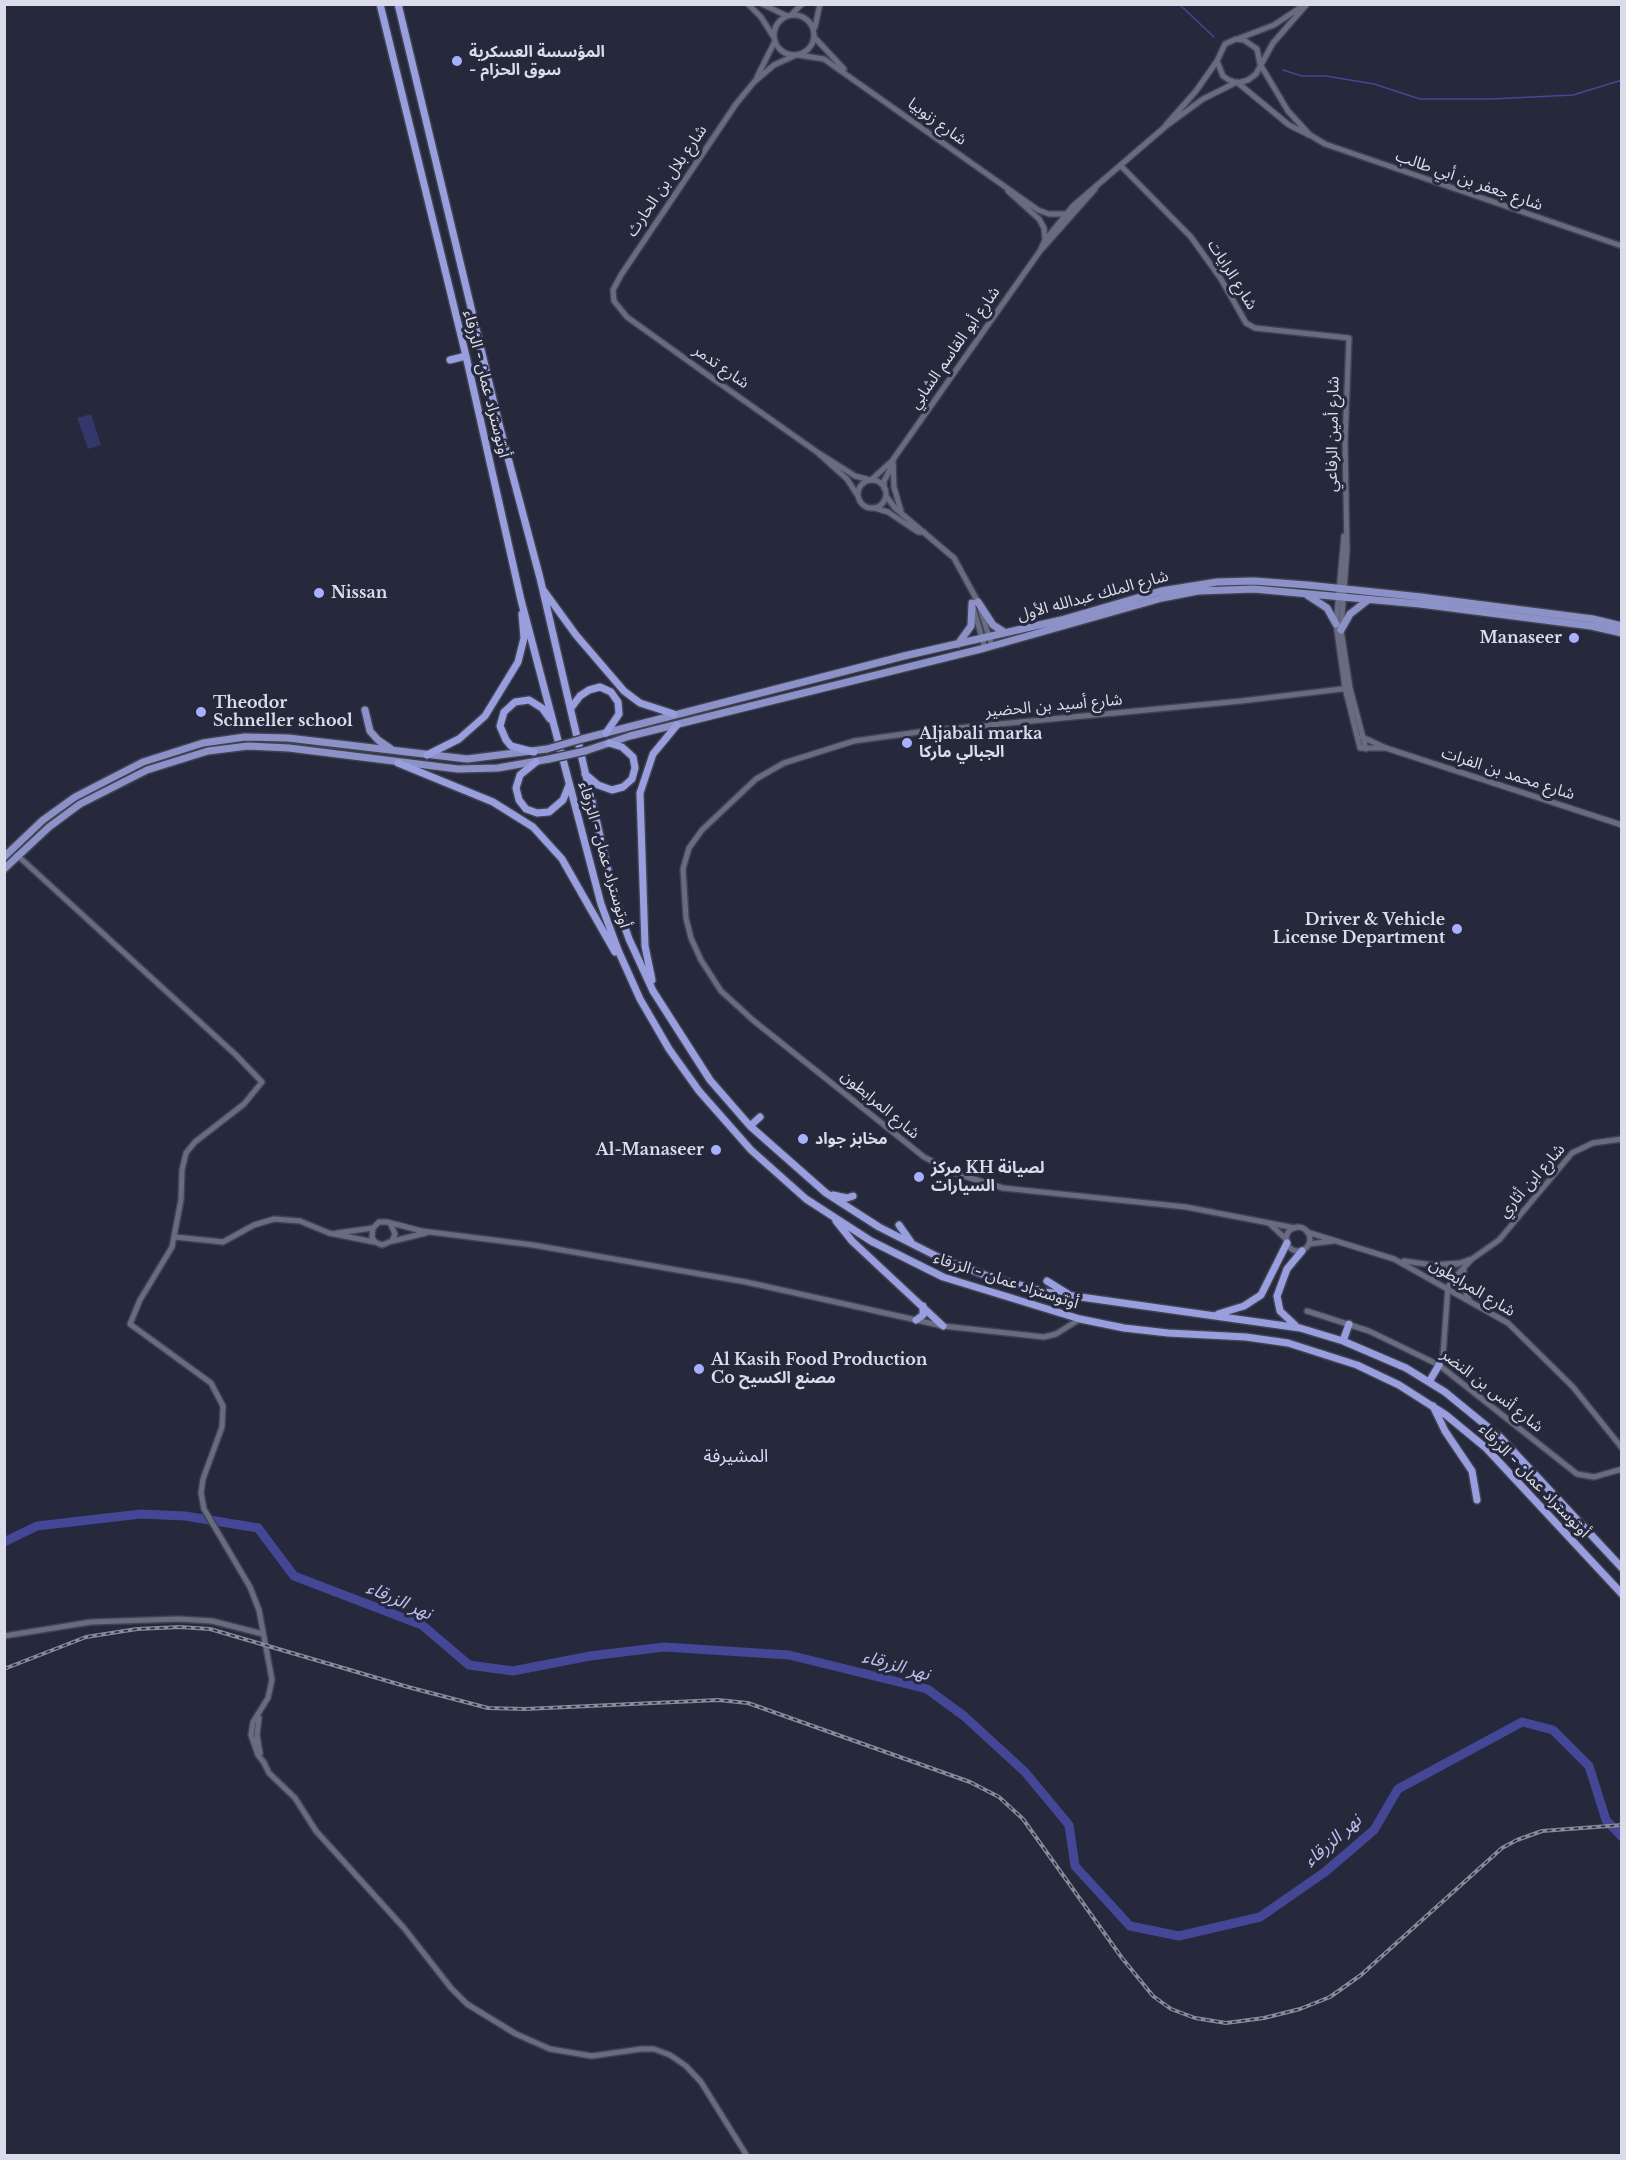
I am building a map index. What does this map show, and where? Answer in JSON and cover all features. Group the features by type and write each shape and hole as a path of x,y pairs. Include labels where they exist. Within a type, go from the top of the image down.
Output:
{"highway":[{"name":"أوتوستراد عمان - الزرقاء","path":"380,4 466,356 521,600 601,904 624,966 659,1033 710,1105 771,1169 806,1199 871,1241 933,1273 1080,1319 1153,1332 1246,1336 1288,1342 1365,1368 1399,1384 1474,1436 1502,1462 1622,1594"},
{"name":"أوتوستراد عمان - الزرقاء","path":"398,4 496,413 542,588 614,896 629,939 655,994 699,1065 750,1126 826,1193 866,1220 918,1247 993,1278 1072,1297 1300,1328 1343,1341 1386,1358 1429,1382 1500,1437 1622,1568"},
{"path":"450,360 466,356"},
{"path":"542,588 562,618 624,691 640,703 674,714"},
{"path":"427,755 459,740 477,725 513,672 524,638 521,600"},
{"path":"571,708 589,690 600,687 611,692 618,702 619,714 606,732"},
{"path":"534,752 511,746 506,740 500,726 504,712 515,702 530,700 542,708 554,723"},
{"path":"655,994 645,946 639,801 649,762 677,725"},
{"path":"585,774 602,787 612,790 623,787 632,779 635,768 633,757 626,749 609,743"},
{"path":"536,762 520,775 516,788 519,800 526,809 543,813 557,807 569,782"},
{"path":"398,763 503,807 532,827 562,859 624,966"},
{"path":"750,1126 760,1117"},
{"path":"826,1193 842,1198 853,1196"},
{"path":"833,1217 852,1241 944,1326"},
{"path":"899,1225 918,1247"},
{"path":"1212,1315 1244,1306 1261,1295 1287,1242"},
{"path":"1300,1328 1282,1316 1276,1296 1287,1269 1302,1251"},
{"path":"1047,1281 1072,1297"},
{"path":"916,1320 922,1315 923,1306"},
{"path":"1343,1341 1349,1324"},
{"path":"1429,1382 1439,1365"},
{"path":"1433,1406 1445,1431 1472,1471 1477,1500"}],"main road":[{"name":"شارع الملك عبدالله الأول","path":"4,869 49,826 80,804 147,770 208,751 268,746 398,763 472,769 536,762 585,751 761,702 988,647 1198,584 1236,581 1557,614 1622,626"},
{"name":"شارع الملك عبدالله الأول","path":"4,857 43,820 75,797 143,762 203,743 266,737 467,759 534,752 759,692 1161,595 1217,589 1305,594 1341,593 1368,600 1498,613 1591,626 1622,633"},
{"path":"1305,594 1323,605 1339,627 1350,614 1368,600"},
{"path":"975,603 995,628 1007,633"},
{"path":"958,644 971,626 975,603"},
{"path":"759,692 761,702"},
{"path":"365,710 372,734 382,744 399,752"},
{"path":"354,756 356,746"},
{"path":"75,797 80,804"}],"street":[{"path":"748,4 761,17 785,53 797,55 809,49 815,35 820,4"},
{"path":"762,4 789,15 804,16 809,20 815,35"},
{"path":"775,39 776,27 802,4"},
{"path":"1306,4 1274,43 1253,78 1238,83 1223,76 1217,61 1221,49 1236,39 1274,25 1306,4"},
{"name":"شارع زنوبيا","path":"815,35 851,77"},
{"name":"شارع بلال بن الحارث","path":"754,82 775,39"},
{"path":"1236,39 1244,40 1257,49 1260,64"},
{"name":"شارع بلال بن الحارث","path":"614,301 613,290 621,274 736,104 754,82 774,65 797,55"},
{"name":"شارع زنوبيا","path":"797,55 824,59 1007,189 1044,212 1066,214"},
{"path":"768,56 774,65"},
{"name":"شارع أبو القاسم الشابي","path":"1166,126 1196,91 1217,61"},
{"name":"شارع جعفر بن أبي طالب","path":"1260,64 1281,102 1310,135"},
{"name":"شارع جعفر بن أبي طالب","path":"1238,83 1289,125 1347,153 1622,246"},
{"name":"شارع أبو القاسم الشابي","path":"1040,251 1045,240 1066,214 1166,126 1203,99 1238,83"},
{"name":"شارع الرايات","path":"1121,166 1191,237 1221,279 1246,323 1255,328 1349,338"},
{"name":"شارع زنوبيا","path":"1007,189 1039,219 1044,228 1045,240"},
{"name":"شارع أبو القاسم الشابي","path":"870,480 893,461 1040,251 1095,189"},
{"name":"شارع تدمر","path":"614,301 627,317 817,452 855,476 870,480"},
{"name":"شارع أمين الرفاعي","path":"1347,688 1339,627 1347,550 1345,442 1349,338"},
{"name":"شارع تدمر","path":"817,452 847,479 858,496"},
{"path":"893,461 894,487 901,512"},
{"name":"شارع أبو القاسم الشابي","path":"884,488 893,461"},
{"path":"924,532 918,532 888,512 864,506 858,496 860,488 870,480 879,482 886,496 901,512 954,558 972,594 988,647"},
{"path":"874,508 883,503 886,496"},
{"path":"1347,688 1366,749"},
{"name":"شارع محمد بن الفرات","path":"1347,688 1360,748 1386,748"},
{"name":"شارع أسيد بن الحضير","path":"686,918 683,869 695,839 726,805 756,779 784,763 854,741 902,734 1347,688"},
{"name":"شارع محمد بن الفرات","path":"1362,737 1386,748 1622,825"},
{"path":"11,850 236,1055 262,1082 244,1104 195,1142 186,1153 172,1247 140,1300 130,1324 204,1376 220,1397 223,1406 222,1427 201,1486 204,1509 254,1595 263,1634 272,1680 263,1707 251,1730 254,1745 276,1781 295,1798 316,1831 404,1928 461,1999 516,2034 550,2049 592,2056 648,2049 670,2055 686,2066 701,2082 747,2156"},
{"name":"شارع المرابطون","path":"686,918 695,950 726,997 906,1145 938,1165 1003,1188 1186,1206 1295,1228"},
{"name":"شارع ابن أثاري","path":"1448,1287 1466,1264 1498,1240 1572,1153 1593,1143 1622,1139"},
{"path":"175,1237 222,1242 254,1225 274,1219 300,1221 329,1233 386,1245 393,1240 432,1232"},
{"path":"329,1233 373,1228 379,1222 432,1232 532,1245 734,1280 944,1326 1044,1337 1080,1319"},
{"path":"1269,1223 1294,1251 1302,1251 1309,1244 1307,1232 1295,1228 1289,1233 1287,1242"},
{"path":"391,1225 395,1234 393,1240"},
{"path":"373,1228 372,1237 375,1242"},
{"name":"شارع المرابطون","path":"1307,1232 1394,1259 1448,1287 1508,1323 1579,1393 1622,1448"},
{"name":"شارع المرابطون","path":"1309,1244 1333,1241"},
{"path":"1394,1259 1420,1264 1459,1263"},
{"name":"شارع ابن أثاري","path":"1433,1279 1459,1263 1472,1259"},
{"path":"1466,1264 1463,1287 1470,1300"},
{"path":"1439,1365 1443,1354 1448,1287"},
{"name":"شارع أنس بن النضر","path":"1307,1311 1349,1324 1396,1343 1439,1365 1570,1471 1588,1478 1622,1469"},
{"path":"1059,1313 1065,1328"},
{"path":"4,1636 91,1622 178,1618 212,1622 263,1634"}],"shaded area":[{"path":"91,414 101,445 88,449 77,418"}],"waterway":[{"path":"1179,4 1214,37"},
{"path":"1283,70 1302,76 1326,76 1374,84 1420,99 1491,99 1573,95 1622,80"},
{"name":"نهر الزرقاء","path":"4,1542 37,1526 141,1514 185,1516 258,1528 294,1576 422,1625 469,1665 513,1671 590,1656 664,1647 789,1655 927,1689 964,1716 1025,1772 1069,1825 1075,1866 1130,1926 1179,1936 1260,1917 1325,1872 1374,1830 1398,1789 1522,1722 1553,1730 1589,1766 1606,1820 1622,1837"}],"railway":[{"path":"4,1669 86,1637 137,1629 180,1627 210,1629 488,1708 525,1709 718,1700 748,1703 970,1782 999,1797 1023,1819 1122,1958 1153,1996 1171,2009 1195,2018 1226,2023 1264,2018 1300,2009 1330,1997 1361,1975 1502,1848 1517,1840 1542,1831 1622,1825"}],"place":[{"name":"المؤسسة العسكرية - سوق الحزام","path":"457,61"},
{"name":"Nissan","path":"319,593"},
{"name":"Manaseer","path":"1574,638"},
{"name":"Theodor Schneller school","path":"201,712"},
{"name":"Aljabali marka الجبالي ماركا","path":"907,743"},
{"name":"Driver & Vehicle License Department","path":"1457,929"},
{"name":"مخابز جواد","path":"803,1139"},
{"name":"Al-Manaseer","path":"716,1150"},
{"name":"مركز KH لصيانة السيارات","path":"919,1177"},
{"name":"Al Kasih Food Production Co مصنع الكسيح","path":"699,1369"}],"district":[{"name":"المشيرفة","path":"736,1457"}]}
